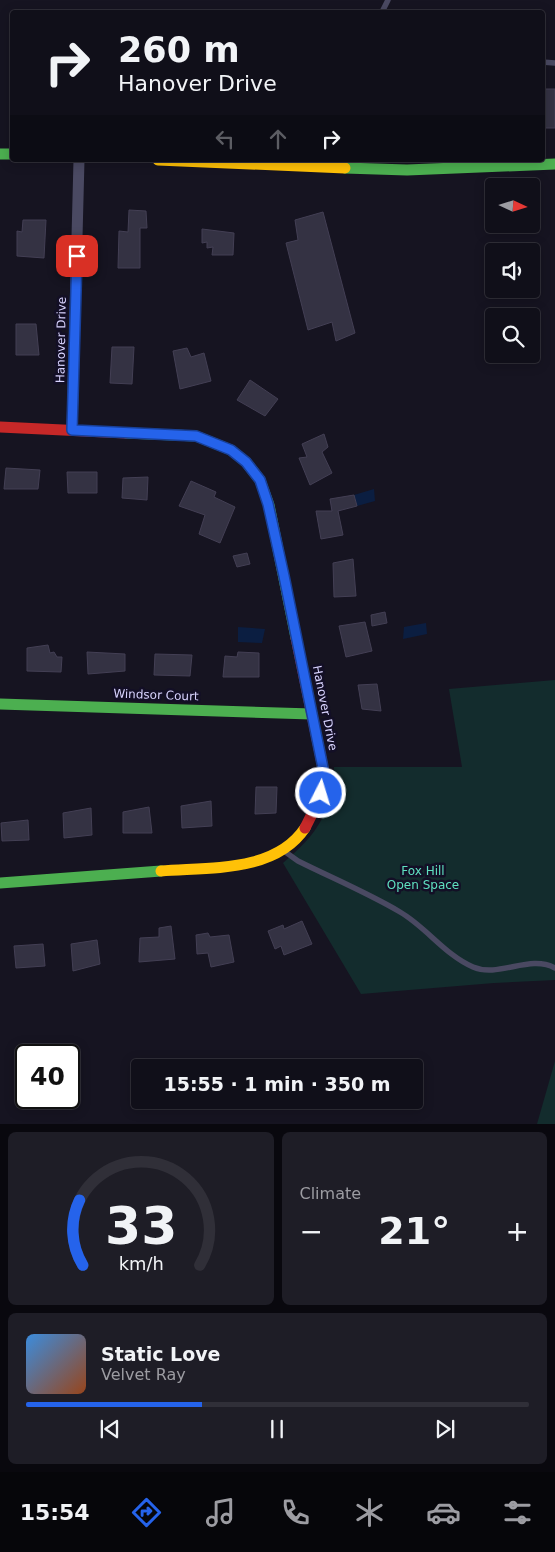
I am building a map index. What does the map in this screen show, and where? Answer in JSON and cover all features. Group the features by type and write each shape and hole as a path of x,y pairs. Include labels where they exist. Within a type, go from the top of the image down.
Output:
{"street":[{"name":"Hanover Drive","path":"72,430 79,162"},
{"path":"264,162 407,165 555,164"},
{"name":"Hanover Drive","path":"0,428 196,436 231,450 246,462 260,480 268,504 323,768 321,793 314,815 304,832 282,850 266,859 246,864 0,883"},
{"name":"Windsor Court","path":"0,704 312,714"}],"lane":[{"path":"282,850 298,861 401,913 462,961 474,967 486,970 509,966 546,964 555,968"}],"green space":[{"name":"Fox Hill Open Space","path":"555,680 555,980 361,994 283,863 306,842 326,810 334,767 462,767 449,689"},
{"path":"555,1061 555,1124 537,1124"}],"water":[{"path":"374,489 375,501 357,506 354,495"},
{"path":"426,623 427,634 403,639 404,627"},
{"path":"238,627 265,629 262,643 238,642"}],"building":[{"path":"545,89 555,89 555,128 545,128"},
{"path":"129,210 146,211 147,228 140,228 140,268 118,268 119,231 128,232"},
{"path":"323,212 355,333 336,341 332,322 308,330 286,243 298,240 295,220"},
{"path":"23,220 46,220 44,258 17,256 17,231 22,232"},
{"path":"202,229 234,233 233,255 212,255 213,247 207,248 207,242 202,243"},
{"path":"16,324 36,324 39,355 16,355"},
{"path":"112,347 134,347 132,384 110,383"},
{"path":"187,348 191,357 204,353 211,381 180,389 173,351"},
{"path":"250,380 278,399 265,416 237,400"},
{"path":"324,434 328,447 322,452 332,473 310,485 299,458 307,457 302,444"},
{"path":"6,468 40,470 38,489 4,489"},
{"path":"67,472 97,472 97,493 68,493"},
{"path":"148,477 147,500 122,498 123,478"},
{"path":"191,481 216,492 214,497 235,507 220,543 199,534 205,515 179,506"},
{"path":"354,495 357,506 338,511 343,535 321,539 316,511 332,511 330,499"},
{"path":"247,553 250,564 237,567 233,556"},
{"path":"353,559 356,596 334,597 333,563"},
{"path":"385,612 387,623 372,626 371,615"},
{"path":"365,622 372,651 346,657 339,626"},
{"path":"48,645 50,653 54,652 57,657 62,657 61,672 27,671 27,648"},
{"path":"87,652 125,654 125,671 88,674"},
{"path":"238,652 259,653 259,677 223,677 225,656 237,657"},
{"path":"155,654 192,655 190,676 154,675"},
{"path":"377,684 381,711 362,709 358,685"},
{"path":"256,787 277,787 276,813 255,814"},
{"path":"211,801 212,826 182,828 181,806"},
{"path":"149,807 152,833 123,833 123,812"},
{"path":"91,808 92,835 64,838 63,813"},
{"path":"28,820 29,840 2,841 1,823"},
{"path":"302,921 312,944 284,955 281,946 275,949 268,931 283,925 284,929"},
{"path":"171,926 175,959 139,962 140,938 159,937 159,928"},
{"path":"208,933 210,937 229,935 234,962 211,967 208,953 197,954 196,935"},
{"path":"97,940 100,964 73,971 71,944"},
{"path":"43,944 45,966 16,968 14,946"}],"traffic: fast":[{"path":"0,154 10,154"},
{"path":"345,168 407,170 555,164"},
{"path":"126,433 196,436 231,450 246,462 260,480 269,505 296,638"},
{"path":"0,704 312,714"},
{"path":"0,883 161,871"}],"traffic: slow":[{"path":"205,162 345,168"},
{"path":"161,871 219,868 259,860 276,853 292,843 305,828"}],"traffic: jam":[{"path":"0,427 126,433"},
{"path":"296,638 323,768 317,804 305,828"}],"route":[{"path":"77,256 72,430 196,436 216,442 231,450 246,462 260,480 268,504 284,576 323,768 321,793"}]}
